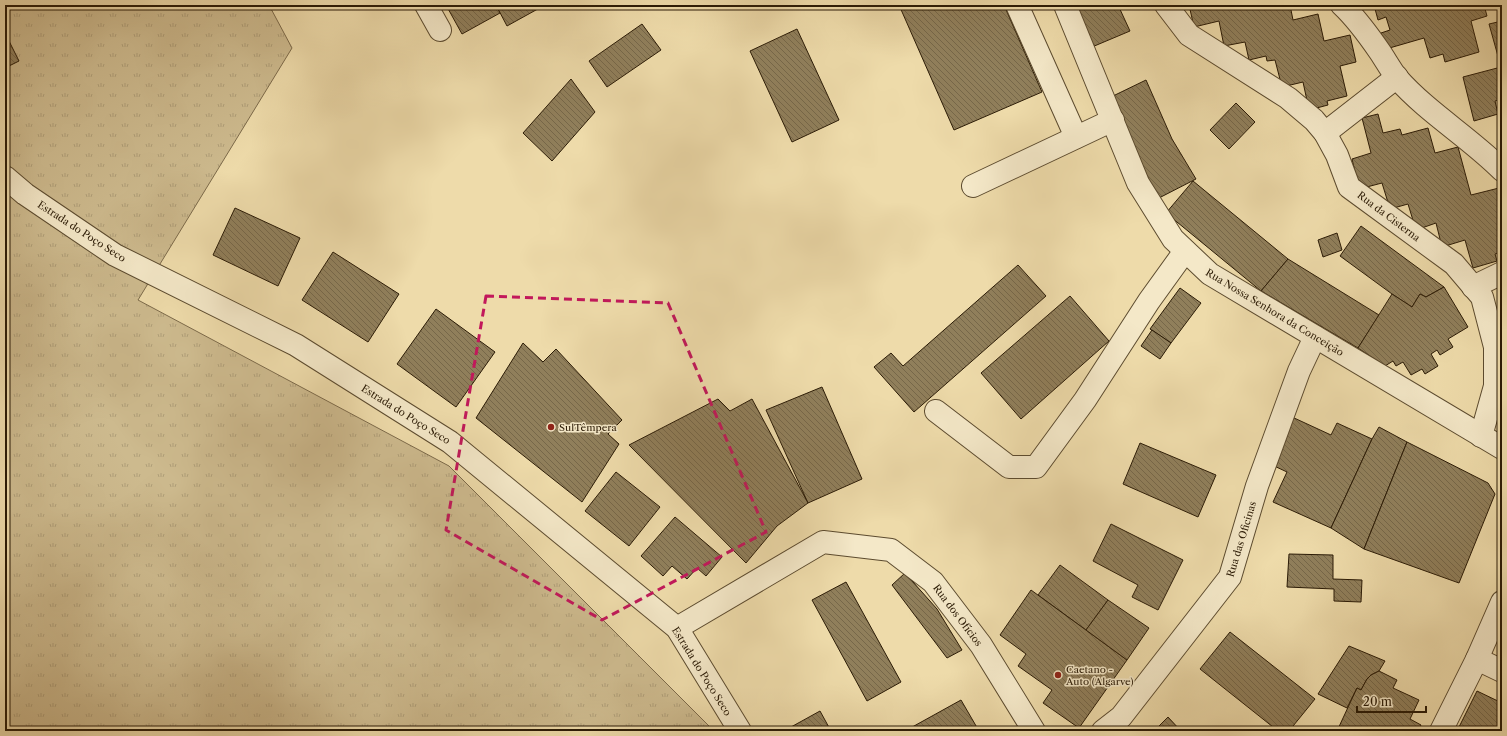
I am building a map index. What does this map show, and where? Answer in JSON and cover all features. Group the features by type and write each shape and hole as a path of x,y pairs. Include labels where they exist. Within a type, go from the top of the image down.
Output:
{"street":[{"path":"426,5 440,30"},
{"path":"1018,5 1076,138"},
{"name":"Rua Nossa Senhora da Conceição","path":"1065,5 1138,183 1172,238 1210,274 1502,448"},
{"name":"Rua da Cisterna","path":"1166,5 1189,35 1288,98 1314,120 1325,133 1337,155 1350,187 1454,264 1482,298 1495,347 1496,386 1481,436"},
{"path":"1342,5 1350,12 1380,52 1396,77 1418,100 1485,153 1502,170"},
{"path":"1325,133 1396,77"},
{"path":"973,186 1113,120"},
{"name":"Estrada do Poço Seco","path":"5,177 25,194 115,255 296,345 450,442 677,628 740,731"},
{"path":"936,411 1009,467 1036,467 1085,400 1149,301 1185,251"},
{"path":"1473,287 1502,274"},
{"name":"Rua das Oficinas","path":"1103,731 1122,717 1230,577 1257,486 1299,371 1315,337"},
{"name":"Rua dos Ofícios","path":"677,628 823,542 891,550 933,582 981,645 1034,731"},
{"path":"1441,731 1477,659 1502,602"},
{"path":"1477,659 1502,671"}],"highlighted area":[{"path":"486,296 668,303 766,532 602,620 446,530"}],"green space":[{"path":"5,5 269,5 292,48 138,300 449,466 714,731 5,731"}],"building":[{"path":"446,5 496,5 500,13 462,34"},
{"path":"496,5 545,5 507,26"},
{"path":"899,5 1004,5 1042,92 954,130"},
{"path":"1074,5 1118,5 1130,31 1092,47"},
{"path":"1189,5 1290,5 1293,20 1318,14 1324,41 1350,35 1356,62 1340,66 1347,96 1327,101 1328,105 1309,110 1303,82 1282,87 1275,60 1267,61 1266,56 1249,60 1245,42 1224,46 1219,21 1194,27"},
{"path":"1374,5 1484,5 1487,16 1471,21 1479,52 1445,62 1443,54 1430,58 1424,38 1386,49 1381,33 1390,30 1386,17 1378,20"},
{"path":"1502,21 1502,67 1501,67 1489,24"},
{"path":"642,24 661,50 607,87 589,61"},
{"path":"797,29 839,120 792,142 750,51"},
{"path":"5,33 19,61 5,68"},
{"path":"1501,67 1502,99 1495,101 1498,114 1474,121 1463,77"},
{"path":"571,79 595,112 552,161 523,133"},
{"path":"1146,80 1172,139 1196,179 1157,199 1113,96"},
{"path":"1236,103 1255,122 1229,149 1210,130"},
{"path":"1378,114 1383,133 1400,129 1402,135 1428,128 1435,153 1458,147 1471,195 1499,188 1502,200 1502,252 1495,254 1497,261 1473,268 1465,240 1442,247 1436,223 1416,230 1408,204 1390,209 1382,183 1359,189 1352,159 1371,153 1362,118"},
{"path":"1193,181 1288,259 1261,291 1166,213"},
{"path":"235,208 300,238 278,286 213,255"},
{"path":"1361,226 1444,287 1426,297 1420,294 1412,307 1340,256"},
{"path":"1337,233 1342,250 1323,257 1318,240"},
{"path":"333,252 399,294 368,342 302,300"},
{"path":"1288,259 1379,315 1358,348 1261,291"},
{"path":"1018,265 1046,296 914,412 874,367 891,353 903,366"},
{"path":"1444,287 1468,327 1448,339 1453,347 1440,355 1437,350 1431,354 1438,366 1425,374 1422,369 1411,375 1403,362 1396,366 1393,361 1385,366 1358,348 1392,294 1412,307 1420,294 1426,297"},
{"path":"1180,288 1201,303 1171,343 1150,329"},
{"path":"1070,296 1109,341 1021,419 981,373"},
{"path":"436,309 495,352 456,407 397,364"},
{"path":"1152,330 1171,343 1160,359 1141,346"},
{"name":"SulTêmpera","path":"523,343 543,362 556,349 622,420 608,434 619,444 582,502 476,418"},
{"path":"822,387 862,479 808,503 766,410"},
{"path":"718,399 730,411 752,399 808,503 777,526 746,563 629,445"},
{"path":"1292,417 1331,435 1337,423 1372,439 1331,528 1273,502 1287,472 1270,464"},
{"path":"1379,427 1407,442 1364,549 1331,528"},
{"path":"1407,442 1488,483 1495,494 1459,583 1364,549"},
{"path":"1140,443 1216,475 1198,517 1123,484"},
{"path":"616,472 660,507 629,546 585,511"},
{"path":"675,517 722,557 706,576 697,568 687,579 672,566 663,576 641,556"},
{"path":"1111,524 1183,560 1158,610 1132,597 1138,585 1093,561"},
{"path":"1289,554 1333,555 1333,579 1362,580 1361,602 1334,601 1334,589 1287,587"},
{"path":"1060,565 1108,600 1086,630 1038,595"},
{"path":"905,573 937,609 962,650 947,658 892,585"},
{"path":"846,582 901,682 867,701 812,600"},
{"path":"1031,590 1127,660 1079,728 1043,703 1052,690 1018,666 1026,654 1000,635"},
{"path":"1108,600 1149,628 1127,660 1086,630"},
{"path":"1230,632 1315,699 1289,731 1278,731 1200,669"},
{"path":"1349,646 1385,661 1379,671 1367,679 1361,690 1357,688 1347,708 1318,694"},
{"path":"1379,671 1397,680 1393,688 1419,700 1410,719 1421,725 1418,731 1337,731 1357,688 1361,690 1367,679"},
{"path":"1477,691 1502,703 1502,731 1457,731"},
{"path":"961,700 979,731 905,731"},
{"path":"820,711 831,731 793,731 791,727"},
{"path":"1168,717 1181,731 1154,731"}],"place":[{"name":"SulTêmpera","path":"551,427"},
{"name":"Caetano - Auto (Algarve)","path":"1058,675"}]}
